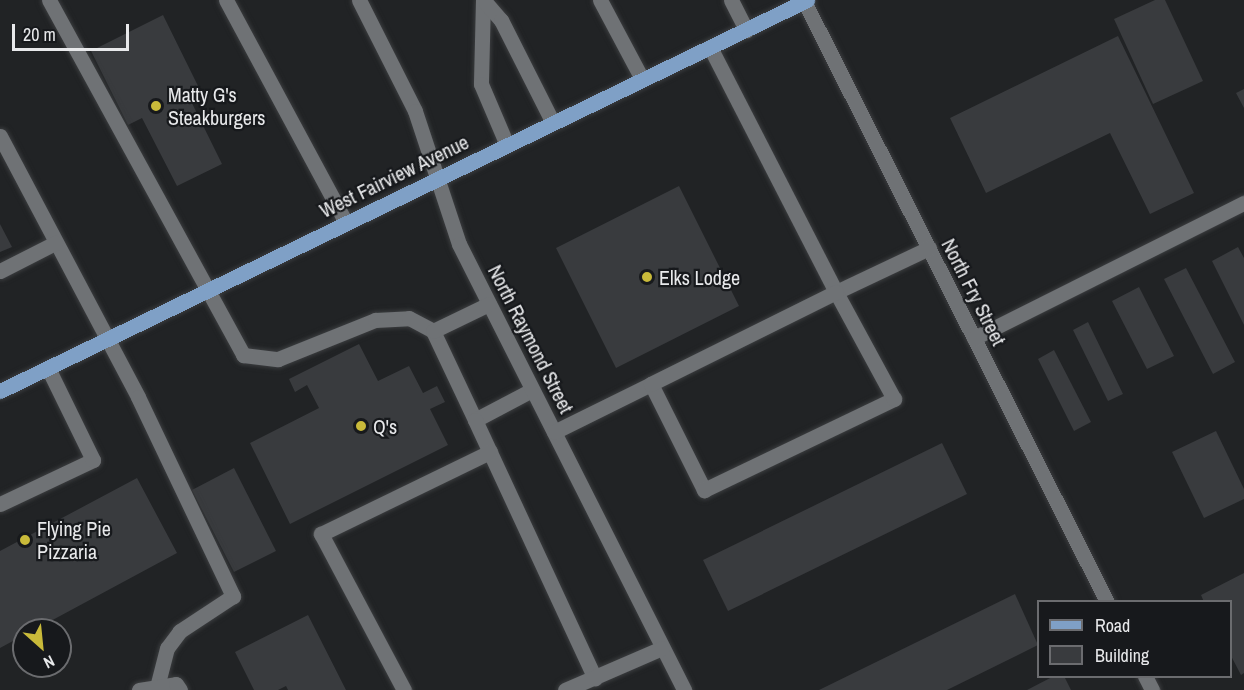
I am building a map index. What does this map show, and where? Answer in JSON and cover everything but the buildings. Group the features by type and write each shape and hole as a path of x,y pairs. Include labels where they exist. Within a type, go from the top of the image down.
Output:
{"main road":[{"name":"West Fairview Avenue","path":"0,391 806,1"}],"street":[{"path":"49,0 173,234 208,290 243,355 278,359 375,320 409,318 433,331 595,678"},
{"path":"226,0 345,223"},
{"name":"North Raymond Street","path":"359,0 415,111 459,244 684,690"},
{"path":"600,0 642,80"},
{"path":"731,0 746,30"},
{"path":"484,1 501,20 553,123"},
{"path":"484,1 481,84 507,145"},
{"name":"North Fry Street","path":"806,1 1106,600"},
{"path":"651,384 704,490 894,399 836,292 710,47"},
{"path":"0,136 106,339 233,596 180,631 167,648 157,687"},
{"path":"974,338 1244,203"},
{"path":"0,271 56,243"},
{"path":"554,432 929,248"},
{"path":"433,331 489,304"},
{"path":"0,504 93,460 48,368"},
{"path":"475,420 532,390"},
{"path":"404,690 321,534 490,452"},
{"path":"565,690 662,648"},
{"path":"139,690 176,684 180,690"}],"place":[{"name":"Matty G's Steakburgers","path":"156,106"},
{"name":"Elks Lodge","path":"647,277"},
{"name":"Q's","path":"361,426"},
{"name":"Flying Pie Pizzaria","path":"25,540"}]}
